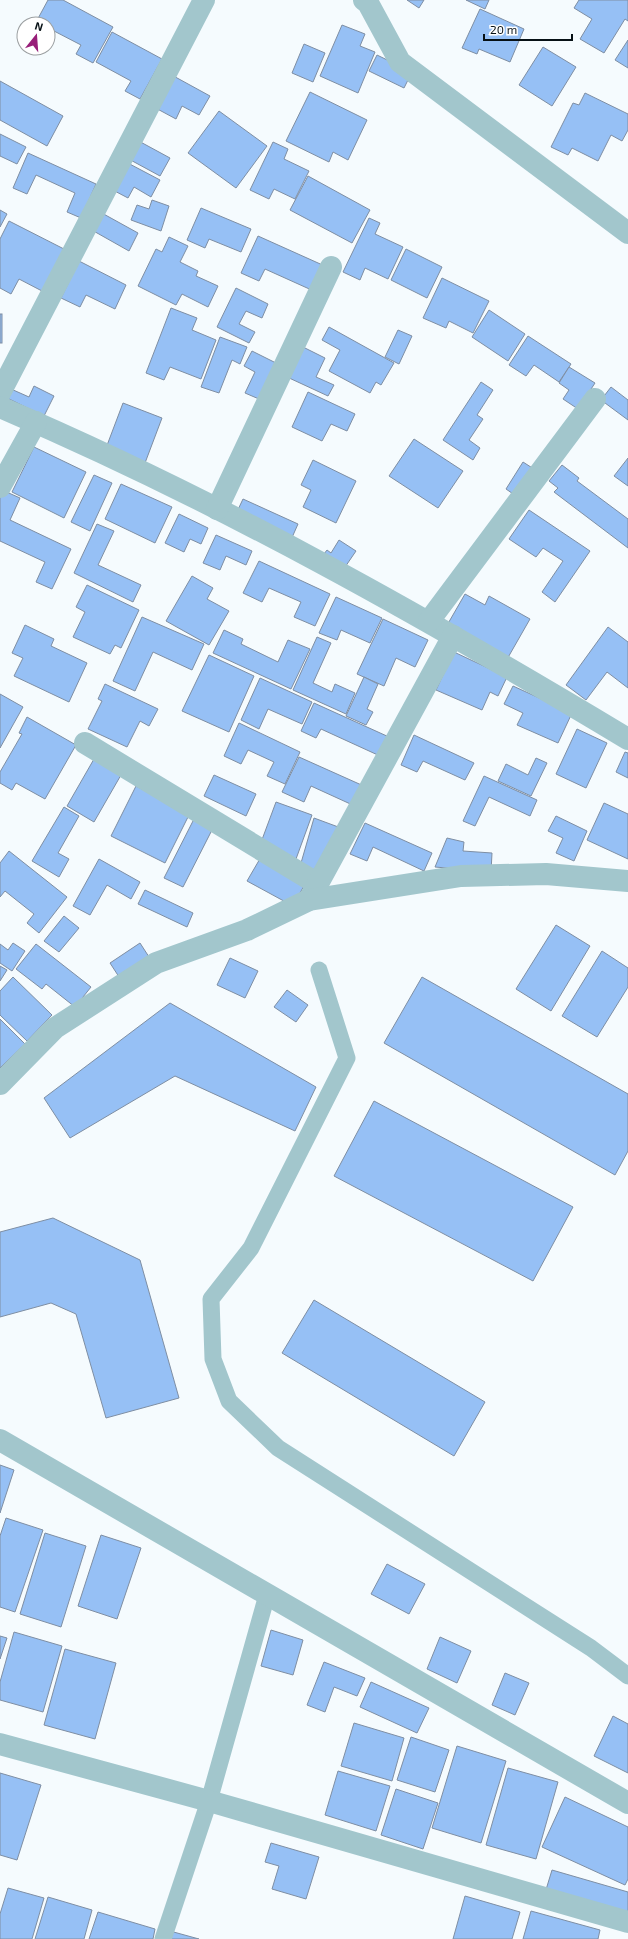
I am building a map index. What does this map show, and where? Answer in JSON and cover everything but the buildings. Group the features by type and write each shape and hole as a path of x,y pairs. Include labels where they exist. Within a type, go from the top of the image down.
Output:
{"street":[{"path":"0,394 204,0"},
{"path":"368,1 400,62 628,233"},
{"path":"217,509 331,267"},
{"path":"429,621 595,399"},
{"path":"0,407 36,422 217,509 429,621 628,739"},
{"path":"0,486 36,422"},
{"path":"314,892 453,636"},
{"path":"85,743 314,892"},
{"path":"0,1084 55,1028 156,963 247,930 314,892 461,876 546,874 628,881"},
{"path":"0,1440 628,1803"},
{"path":"0,1744 209,1801 628,1922"},
{"path":"625,1939 628,1934"}],"lane":[{"path":"319,970 347,1058 251,1248 210,1299 213,1358 229,1402 278,1448 591,1648 628,1676"},
{"path":"163,1939 209,1801 266,1595"}]}
